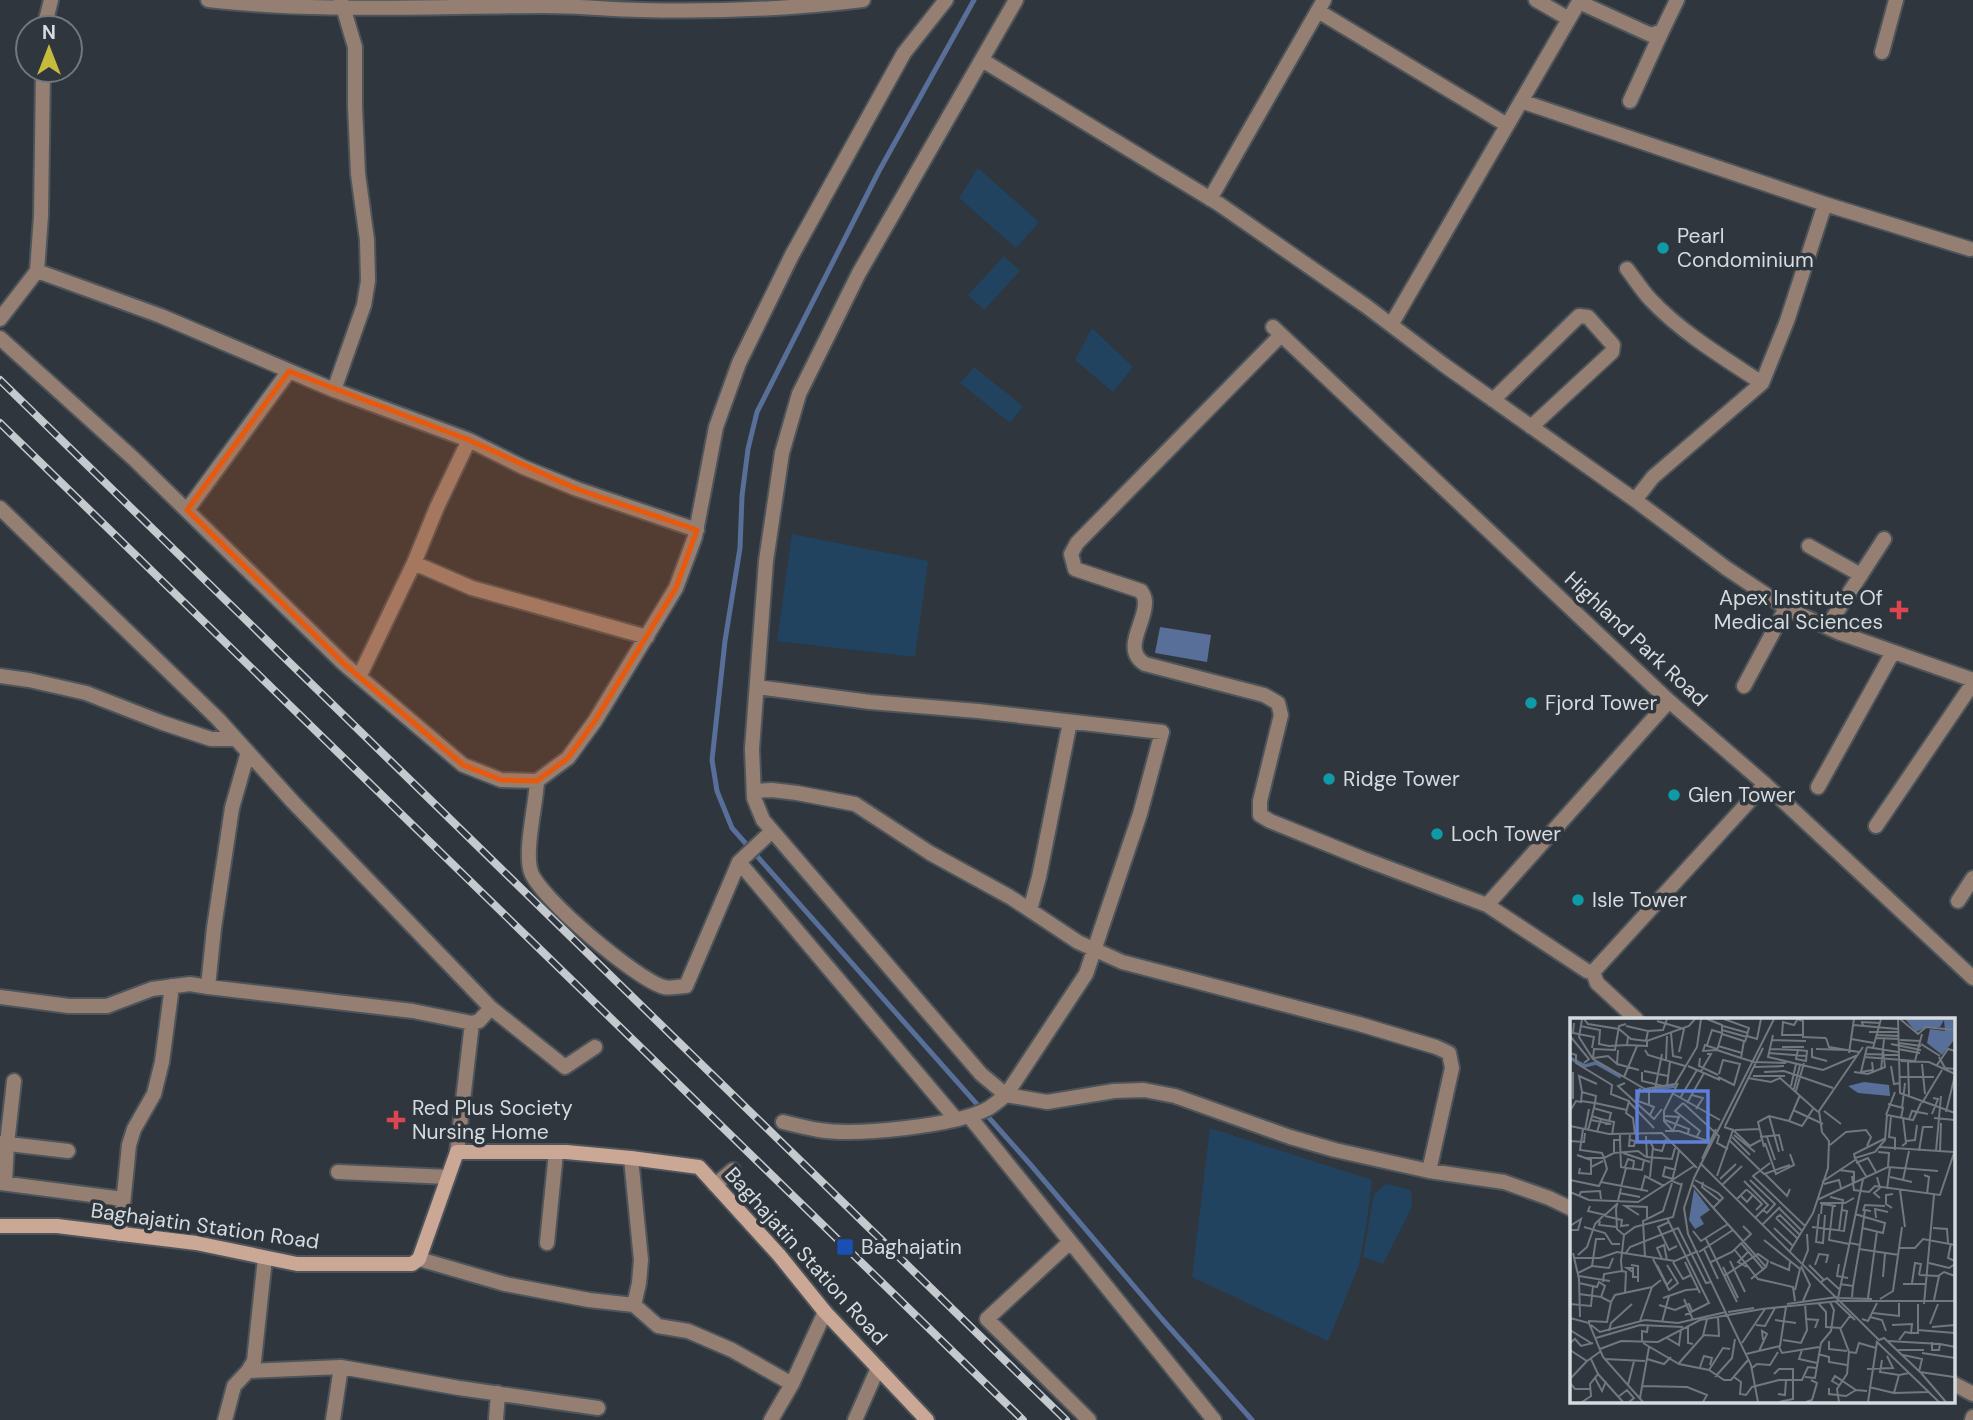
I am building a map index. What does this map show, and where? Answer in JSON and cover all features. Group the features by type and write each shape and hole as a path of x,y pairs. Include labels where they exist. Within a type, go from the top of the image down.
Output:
{"street":[{"path":"208,0 245,4 554,6 642,10 812,6 863,0"},
{"path":"0,338 134,459 344,664 463,765 501,780 537,781 568,758 589,731 676,589 697,530 716,427 739,363 792,255 904,53 947,0"},
{"path":"1016,0 859,273 799,394 782,453 766,561 752,749 754,798 768,835 981,1074 1006,1095 1047,1102 1114,1091 1144,1090 1175,1096 1335,1150 1429,1171 1504,1182 1570,1208"},
{"path":"1536,0 1569,19"},
{"path":"1630,101 1677,0"},
{"path":"1882,52 1896,0"},
{"path":"1391,325 1580,1 1647,34 1662,31"},
{"path":"334,390 364,305 368,281 367,240 358,174 355,47 342,4"},
{"path":"1210,199 1321,5 1507,125"},
{"path":"982,60 1210,199 1297,257 1726,568 1786,608 1827,627 1973,682 1876,826"},
{"path":"0,319 37,271 41,216 43,84"},
{"path":"1521,101 1825,204 1970,248"},
{"path":"1635,500 1653,477 1762,383 1787,321 1825,204"},
{"path":"1627,269 1651,300 1677,324 1762,383"},
{"path":"37,271 161,316 334,390 469,440 523,467 578,489 697,530"},
{"path":"1493,400 1579,316 1588,317 1613,345 1612,352 1531,427"},
{"name":"Highland Park Road","path":"1487,905 1364,859 1260,815 1260,802 1281,715 1278,703 1264,695 1136,659 1133,650 1146,601 1142,592 1075,569 1072,561 1071,554 1077,543 1277,331 1669,701 1765,784 1973,978"},
{"path":"187,510 289,371"},
{"path":"359,677 469,440"},
{"path":"0,508 218,719 356,869 491,1008 565,1067 595,1047"},
{"path":"1827,627 1884,539"},
{"path":"1809,546 1861,575"},
{"path":"414,563 472,588 647,637"},
{"path":"1744,686 1786,608"},
{"path":"1818,787 1894,652"},
{"path":"0,677 29,680 86,693 199,735 236,739"},
{"path":"757,687 870,702 1162,732 1140,814 1086,974 1006,1095 988,1108 962,1117 865,1132 821,1130 783,1122"},
{"path":"1593,972 1587,971 1487,905 1669,701"},
{"path":"1030,910 1070,722"},
{"path":"208,987 232,808 248,752"},
{"path":"537,781 529,860 532,873 540,887 621,961 666,988 685,986 739,862 768,835"},
{"path":"1593,972 1765,784"},
{"path":"754,791 797,793 855,804 930,853 1010,897 1078,942 1122,962 1360,1024 1448,1053 1452,1068 1429,1171"},
{"path":"739,862 1070,1242 1214,1420"},
{"path":"1958,901 1973,878"},
{"path":"1593,972 1597,983 1635,1018"},
{"path":"0,997 69,1006 107,1006 152,989 190,984 413,1011 472,1023 479,1021 491,1008"},
{"path":"120,1234 131,1137 154,1094 162,1062 172,986"},
{"path":"472,1023 457,1152 419,1259 505,1284 589,1300 634,1305 658,1326 688,1332 732,1350 792,1384"},
{"path":"13,1081 3,1144 2,1183 124,1199"},
{"path":"3,1144 68,1152"},
{"name":"Baghajatin Station Road","path":"457,1152 556,1152 699,1167 779,1255 825,1312 927,1420"},
{"path":"547,1243 556,1152"},
{"path":"631,1158 641,1260 634,1305"},
{"path":"715,1185 733,1170"},
{"path":"338,1172 448,1177"},
{"name":"Baghajatin Station Road","path":"0,1226 57,1226 196,1243 297,1264 412,1264 419,1259"},
{"path":"1070,1242 987,1319 1089,1420"},
{"path":"225,1420 234,1386 254,1361 265,1258"},
{"path":"771,1420 792,1384 825,1312"},
{"path":"248,1371 341,1367 598,1408"},
{"path":"333,1420 341,1367"},
{"path":"855,1420 878,1368"},
{"path":"1955,1385 1973,1394"},
{"path":"496,1420 498,1393"}],"highlighted area":[{"path":"289,371 469,440 577,489 697,530 676,588 595,721 568,758 537,781 501,780 463,765 344,664 187,510"}],"shaded area":[{"path":"978,168 1039,222 1016,248 959,198"},
{"path":"1004,256 1020,271 984,310 968,295"},
{"path":"1092,328 1133,367 1113,392 1075,360"},
{"path":"974,367 1023,406 1010,423 960,383"},
{"path":"792,534 928,561 915,657 777,641"},
{"path":"1160,627 1211,635 1207,662 1155,653"},
{"path":"1210,1128 1372,1180 1359,1265 1328,1341 1192,1277"},
{"path":"1386,1184 1411,1190 1412,1207 1383,1264 1363,1257 1374,1194"}],"waterway":[{"path":"974,0 879,171 757,412 748,449 742,496 740,548 725,641 712,760 717,791 732,828 1030,1164 1252,1420"}],"railway":[{"path":"0,380 1066,1420"},
{"path":"0,423 1023,1420"}],"place":[{"name":"Pearl Condominium","path":"1663,248"},
{"name":"Apex Institute Of Medical Sciences","path":"1899,610"},
{"name":"Fjord Tower","path":"1531,703"},
{"name":"Ridge Tower","path":"1329,779"},
{"name":"Glen Tower","path":"1674,795"},
{"name":"Loch Tower","path":"1437,834"},
{"name":"Isle Tower","path":"1578,900"},
{"name":"Red Plus Society Nursing Home","path":"396,1120"},
{"name":"Baghajatin","path":"845,1247"}]}
